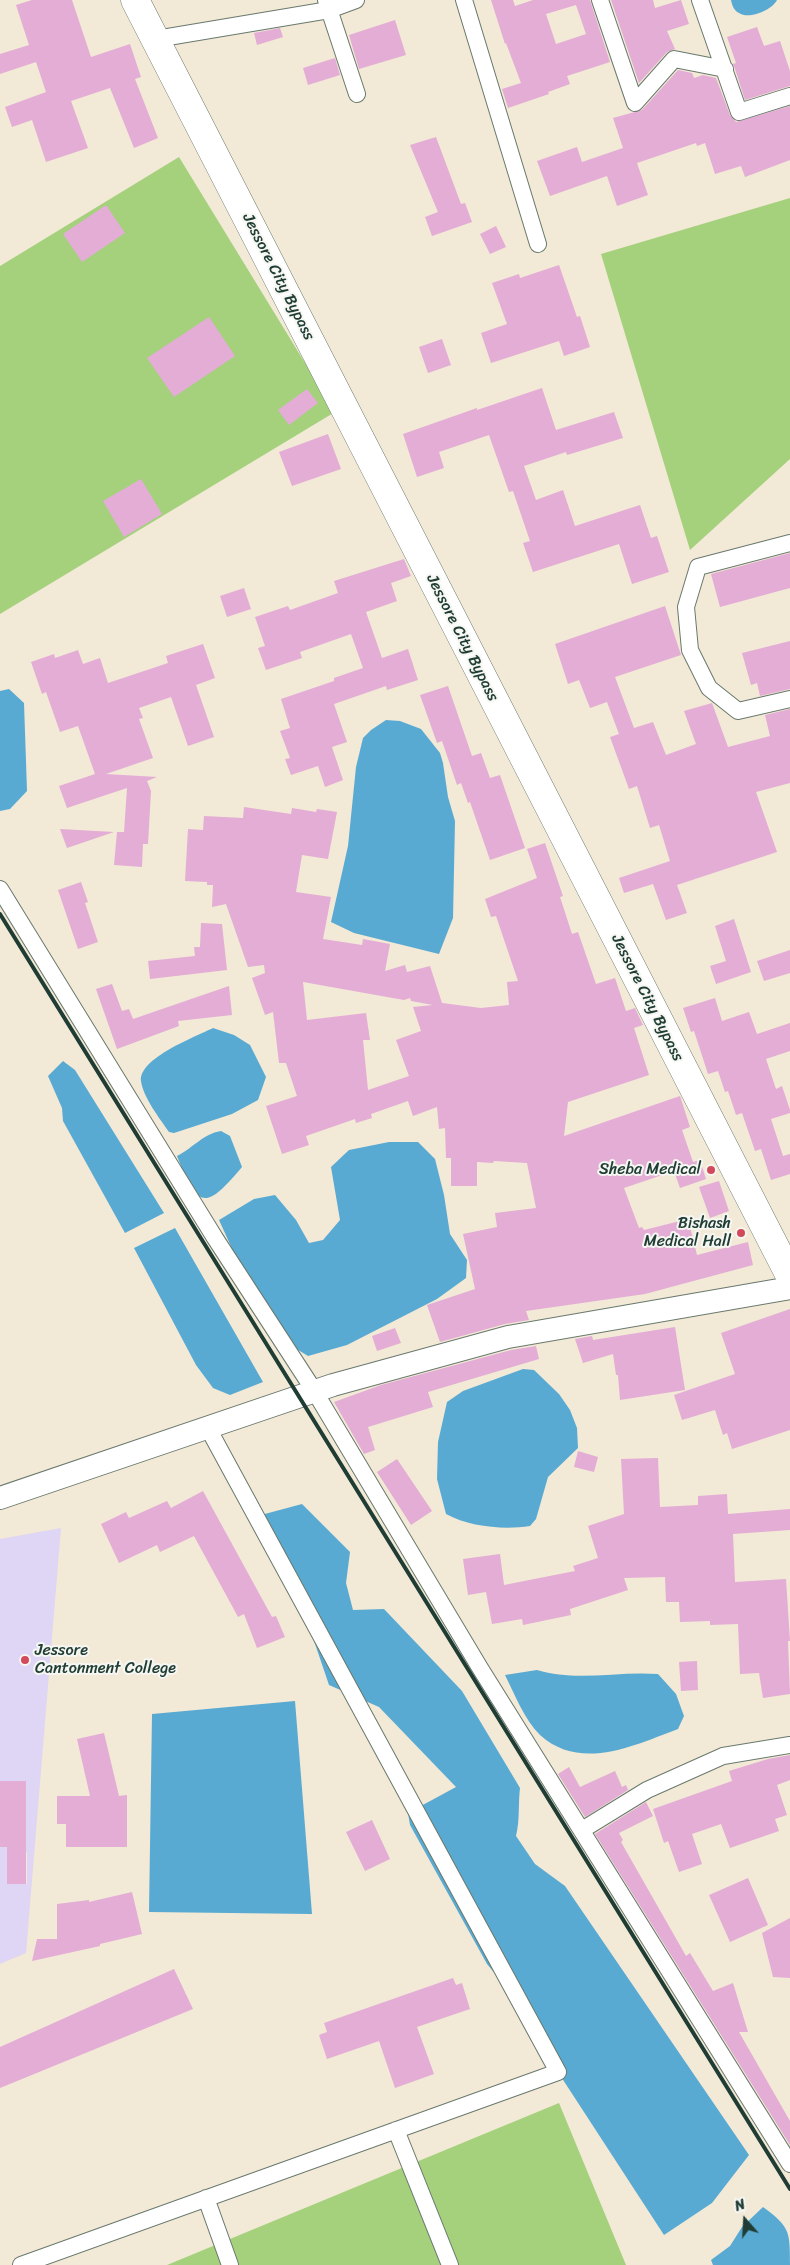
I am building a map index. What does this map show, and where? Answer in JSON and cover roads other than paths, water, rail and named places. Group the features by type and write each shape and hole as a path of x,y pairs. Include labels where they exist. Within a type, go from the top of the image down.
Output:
{"highway":[{"name":"Jessore City Bypass","path":"135,0 532,777 790,1276"}],"street":[{"path":"156,40 356,0"},
{"path":"464,0 538,244"},
{"path":"600,0 635,103 674,59 725,69"},
{"path":"700,0 739,112 790,96"},
{"path":"328,5 357,94"},
{"path":"790,543 698,567 686,607 690,650 709,688 738,711 790,699"},
{"path":"0,889 210,1230 315,1392 480,1668 790,2164"},
{"path":"0,1498 315,1392 508,1337 790,1288"},
{"path":"21,2265 558,2072 208,1428"},
{"path":"582,1830 647,1790 723,1756 790,1745"},
{"path":"396,2130 450,2265"},
{"path":"206,2198 230,2265"}],"water":[{"path":"731,0 777,0 760,13 743,15 736,11"},
{"path":"9,689 24,703 27,791 10,809 0,811 0,691"},
{"path":"386,720 400,721 421,729 440,753 443,763 448,797 455,821 453,918 439,954 354,933 331,922 348,846 356,767 363,738"},
{"path":"213,1028 234,1035 250,1045 266,1077 258,1100 232,1114 174,1133 169,1132 152,1108 145,1094 141,1081 143,1072 158,1056"},
{"path":"63,1061 75,1070 164,1213 125,1233 63,1121 62,1108 48,1076"},
{"path":"221,1131 230,1136 242,1167 219,1191 211,1197 204,1198 197,1194 191,1186 177,1156 203,1138"},
{"path":"389,1142 418,1142 435,1159 444,1195 450,1234 467,1260 466,1278 437,1299 347,1345 308,1356 295,1348 234,1253 219,1220 254,1199 275,1195 296,1220 309,1243 323,1240 340,1220 331,1167 349,1150"},
{"path":"175,1228 263,1382 230,1395 213,1388 196,1365 134,1248"},
{"path":"523,1369 534,1370 559,1394 570,1410 577,1428 578,1448 548,1477 536,1519 530,1526 509,1528 476,1525 446,1514 437,1479 438,1442 447,1402 463,1391"},
{"path":"302,1504 350,1552 346,1583 353,1610 384,1609 462,1691 520,1788 516,1836 535,1864 565,1886 749,2155 712,2203 664,2235 528,2026 517,2000 487,1964 410,1825 408,1813 456,1787 379,1707 329,1685 311,1632 261,1515"},
{"path":"537,1670 582,1676 658,1674 676,1694 684,1716 678,1729 626,1748 590,1754 573,1752 556,1746 534,1729 505,1675"},
{"path":"295,1701 312,1914 149,1912 152,1714"},
{"path":"763,2207 779,2220 787,2231 790,2244 790,2265 713,2265 711,2260 730,2246 742,2227"}],"railway":[{"path":"0,914 790,2189"}],"place":[{"name":"Sheba Medical","path":"711,1170"},
{"name":"Bishash Medical Hall","path":"741,1233"},
{"name":"Jessore Cantonment College","path":"25,1660"}]}
